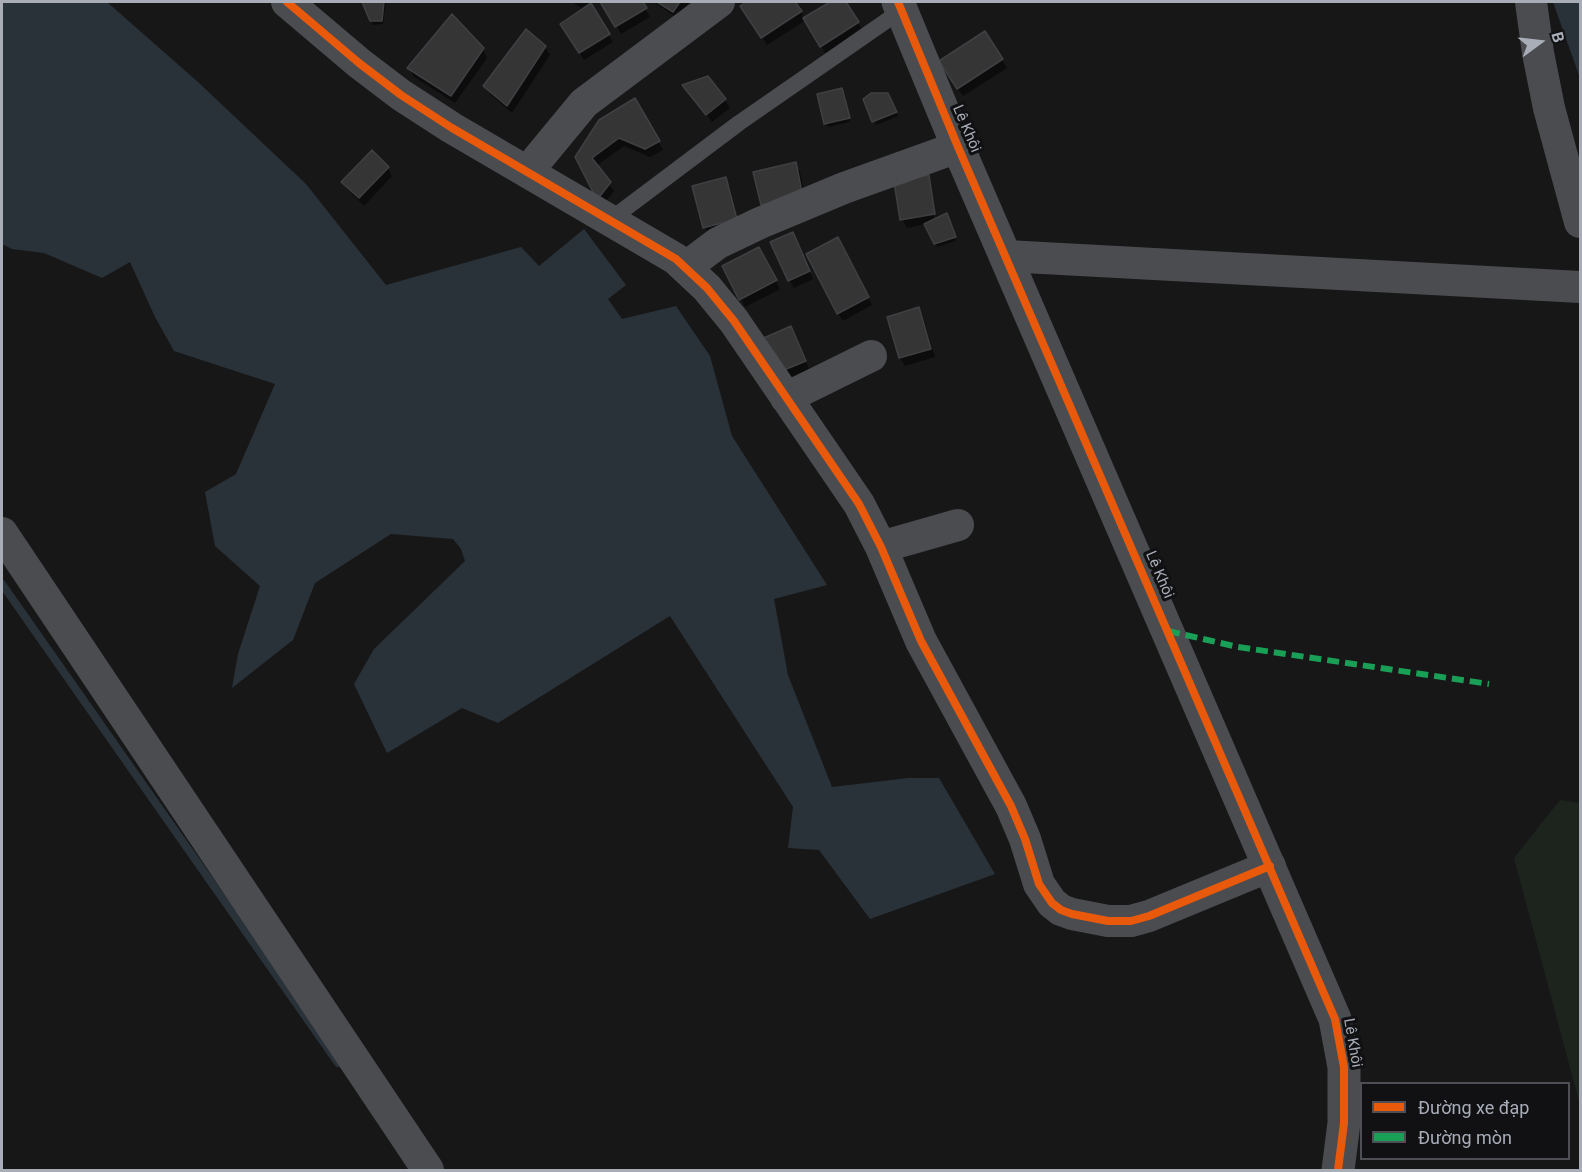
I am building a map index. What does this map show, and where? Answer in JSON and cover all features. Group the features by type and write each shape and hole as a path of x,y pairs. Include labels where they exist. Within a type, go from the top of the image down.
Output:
{"street":[{"path":"286,2 401,95 452,128 676,259 707,288 734,321 859,504 881,547 921,641 1011,806 1025,839 1039,885 1052,903 1072,914 1108,921 1131,921 1149,916 1270,866"},
{"path":"527,172 584,103 719,2"},
{"path":"1531,2 1549,108 1581,222"},
{"name":"Lê Khôi","path":"900,6 958,147 1335,1019 1344,1067 1344,1123 1338,1170"},
{"path":"686,267 718,243 760,223 844,188 958,147"},
{"path":"1006,256 1581,287"},
{"path":"786,398 871,356"},
{"path":"881,547 958,525"},
{"path":"2,533 428,1170"}],"lane":[{"path":"610,220 900,6"}],"shaded area":[{"path":"2,2 107,2 198,82 306,184 386,285 521,247 539,266 584,229 626,285 608,299 622,319 676,306 710,356 732,436 827,585 774,599 788,675 832,787 908,778 939,778 995,874 870,919 819,850 788,848 793,807 670,616 498,723 462,708 387,753 354,684 374,649 465,561 461,549 453,539 391,534 315,583 293,640 232,688 238,654 260,586 215,546 205,492 236,474 275,384 174,351 155,317 130,262 102,278 44,253 12,249 2,244"},
{"path":"1553,2 1580,2 1580,78"},
{"path":"1560,800 1580,803 1580,1105 1514,858"}],"building":[{"path":"362,2 384,2 382,21 370,21"},
{"path":"600,2 643,2 647,8 615,27"},
{"path":"657,2 680,2 673,12"},
{"path":"746,2 795,2 802,11 761,38 740,6"},
{"path":"830,2 846,2 859,22 820,47 803,18"},
{"path":"591,3 610,34 579,53 560,24"},
{"path":"452,14 484,48 451,96 407,68"},
{"path":"526,29 546,46 507,106 483,86"},
{"path":"985,31 1003,59 957,89 939,61"},
{"path":"708,76 726,99 706,115 682,85"},
{"path":"842,88 850,118 824,124 817,94"},
{"path":"871,93 888,93 897,112 872,122 863,99"},
{"path":"635,98 660,141 645,149 619,138 592,158 611,182 597,200 575,157 599,120"},
{"path":"372,150 389,167 359,198 341,182"},
{"path":"796,162 803,197 761,205 753,172"},
{"path":"929,175 935,214 900,220 894,182"},
{"path":"726,177 737,219 703,228 692,186"},
{"path":"947,213 956,237 934,244 924,224"},
{"path":"793,232 810,271 788,281 770,242"},
{"path":"838,237 869,297 837,314 806,254"},
{"path":"759,247 777,280 739,300 722,266"},
{"path":"919,307 931,349 899,358 887,317"},
{"path":"791,326 806,361 774,374 759,340"}],"waterway":[{"path":"2,584 338,1063"}],"marked path":[{"path":"1168,631 1238,647 1489,684"}],"cycle path":[{"path":"287,2 401,95 452,128 676,259 707,288 734,321 859,504 881,547 921,641 1011,806 1025,839 1039,884 1052,903 1072,914 1108,921 1131,921 1149,916 1270,866"},
{"path":"898,2 958,147 1335,1019 1344,1067 1344,1123 1338,1170"}]}
